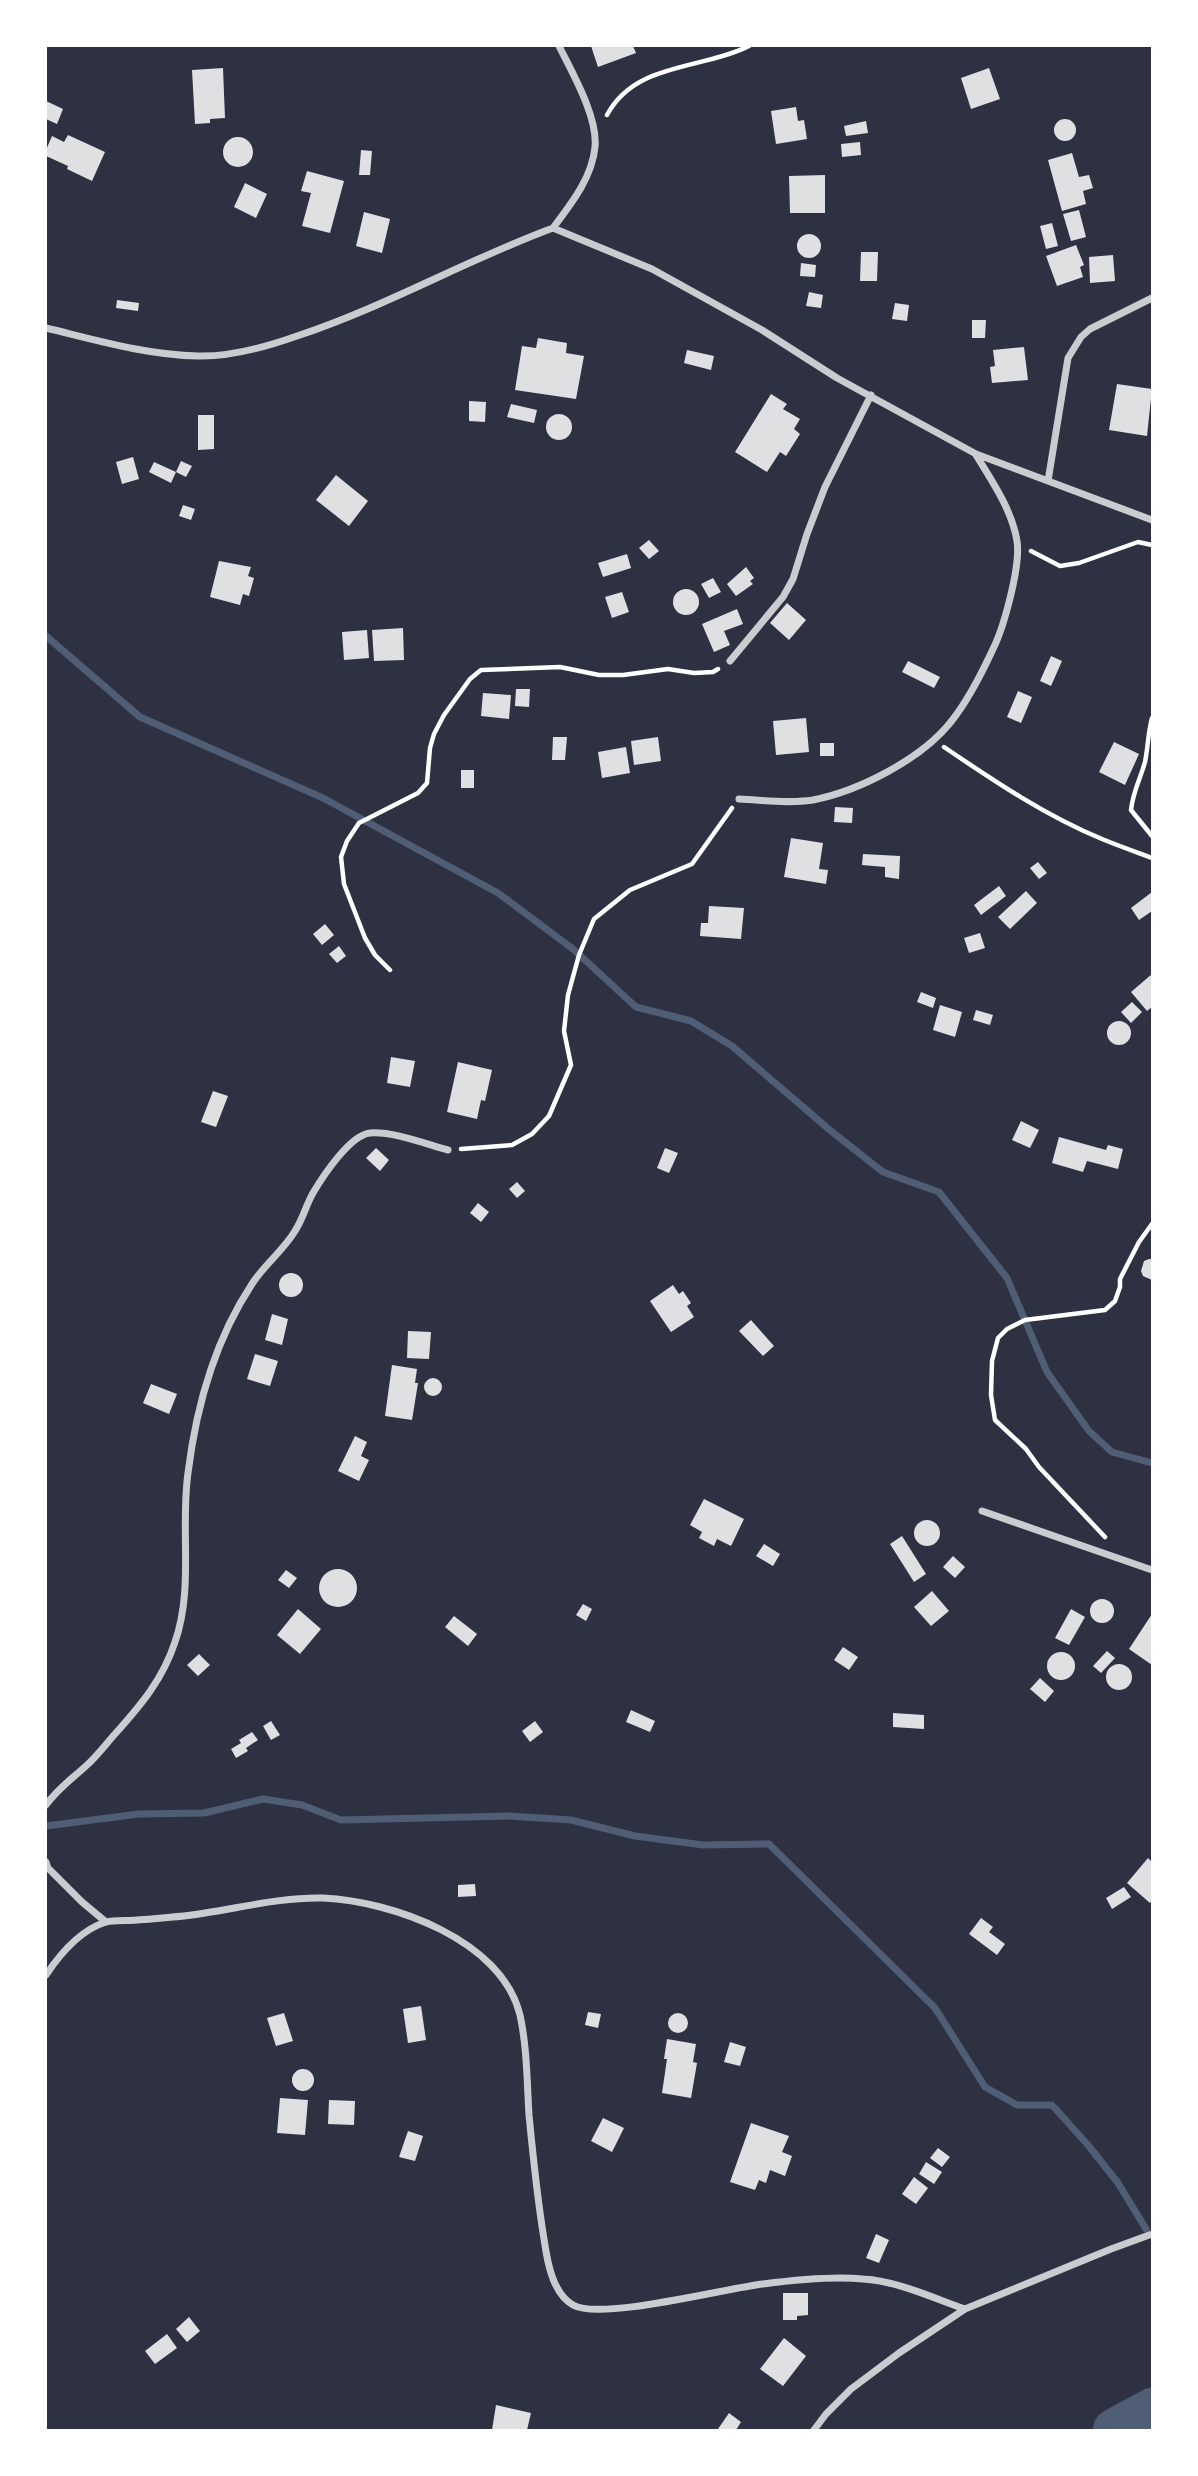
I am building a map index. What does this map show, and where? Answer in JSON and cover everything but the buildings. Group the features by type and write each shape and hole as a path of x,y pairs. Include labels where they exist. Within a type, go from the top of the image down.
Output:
{"street":[{"path":"46,328 155,353 201,356 271,345 341,322 512,243 553,229 578,196 596,146 592,123 579,86 559,46"},
{"path":"553,229 652,269 762,330 837,378 976,454 1153,520"},
{"path":"1048,481 1066,365 1073,349 1090,329 1153,298"},
{"path":"730,661 777,605 793,579 825,487 871,395"},
{"path":"739,799 794,802 814,800 845,791 881,775 934,741 951,722 979,679 1000,634 1011,591 1017,544 1012,522 976,454"},
{"path":"46,1805 145,1701 163,1674 172,1652 183,1617 187,1475 209,1377 222,1337 236,1310 254,1281 294,1233 328,1170 361,1135 383,1134 448,1150"},
{"path":"982,1511 1153,1570"},
{"path":"46,1862 48,1868 106,1922"},
{"path":"46,1975 65,1950 81,1936 106,1922 189,1916 320,1898 355,1901 391,1910 463,1942 488,1960 513,1994 520,2014 525,2052 535,2183 548,2265 564,2298 574,2306 591,2310 608,2309 762,2284 864,2278 965,2309"},
{"path":"814,2431 826,2414 851,2389 965,2309 1153,2234"}],"path":[{"path":"596,146 614,102 626,89 667,69 732,54 749,46"},
{"path":"1017,544 1060,566 1079,563 1138,542 1153,545"},
{"path":"390,970 375,955 365,938 344,884 341,858 347,841 359,824 418,793 427,783 434,734 470,679 481,670 559,667 599,675 668,669 694,673 713,672 730,661"},
{"path":"1153,718 1131,810 1153,836"},
{"path":"934,741 1051,814 1100,839 1153,858"},
{"path":"448,1150 512,1145 532,1133 548,1116 571,1065 564,1031 568,995 580,952 594,919 630,890 692,864 739,799"},
{"path":"1126,1559 1039,1467 1026,1449 995,1420 991,1395 992,1361 998,1338 1007,1329 1025,1320 1105,1310 1115,1301 1120,1279 1139,1242 1153,1224"}],"waterway":[{"path":"46,636 140,717 323,798 498,893 573,949 636,1007 691,1021 732,1046 883,1172 939,1192 1007,1278 1047,1372 1089,1431 1112,1452 1152,1463"},
{"path":"46,1826 139,1814 204,1813 263,1799 302,1805 341,1820 509,1816 571,1820 635,1836 703,1845 769,1844 935,2008 985,2087 1017,2105 1052,2105 1118,2183 1146,2229"},
{"path":"1115,2430 1152,2410"}]}
